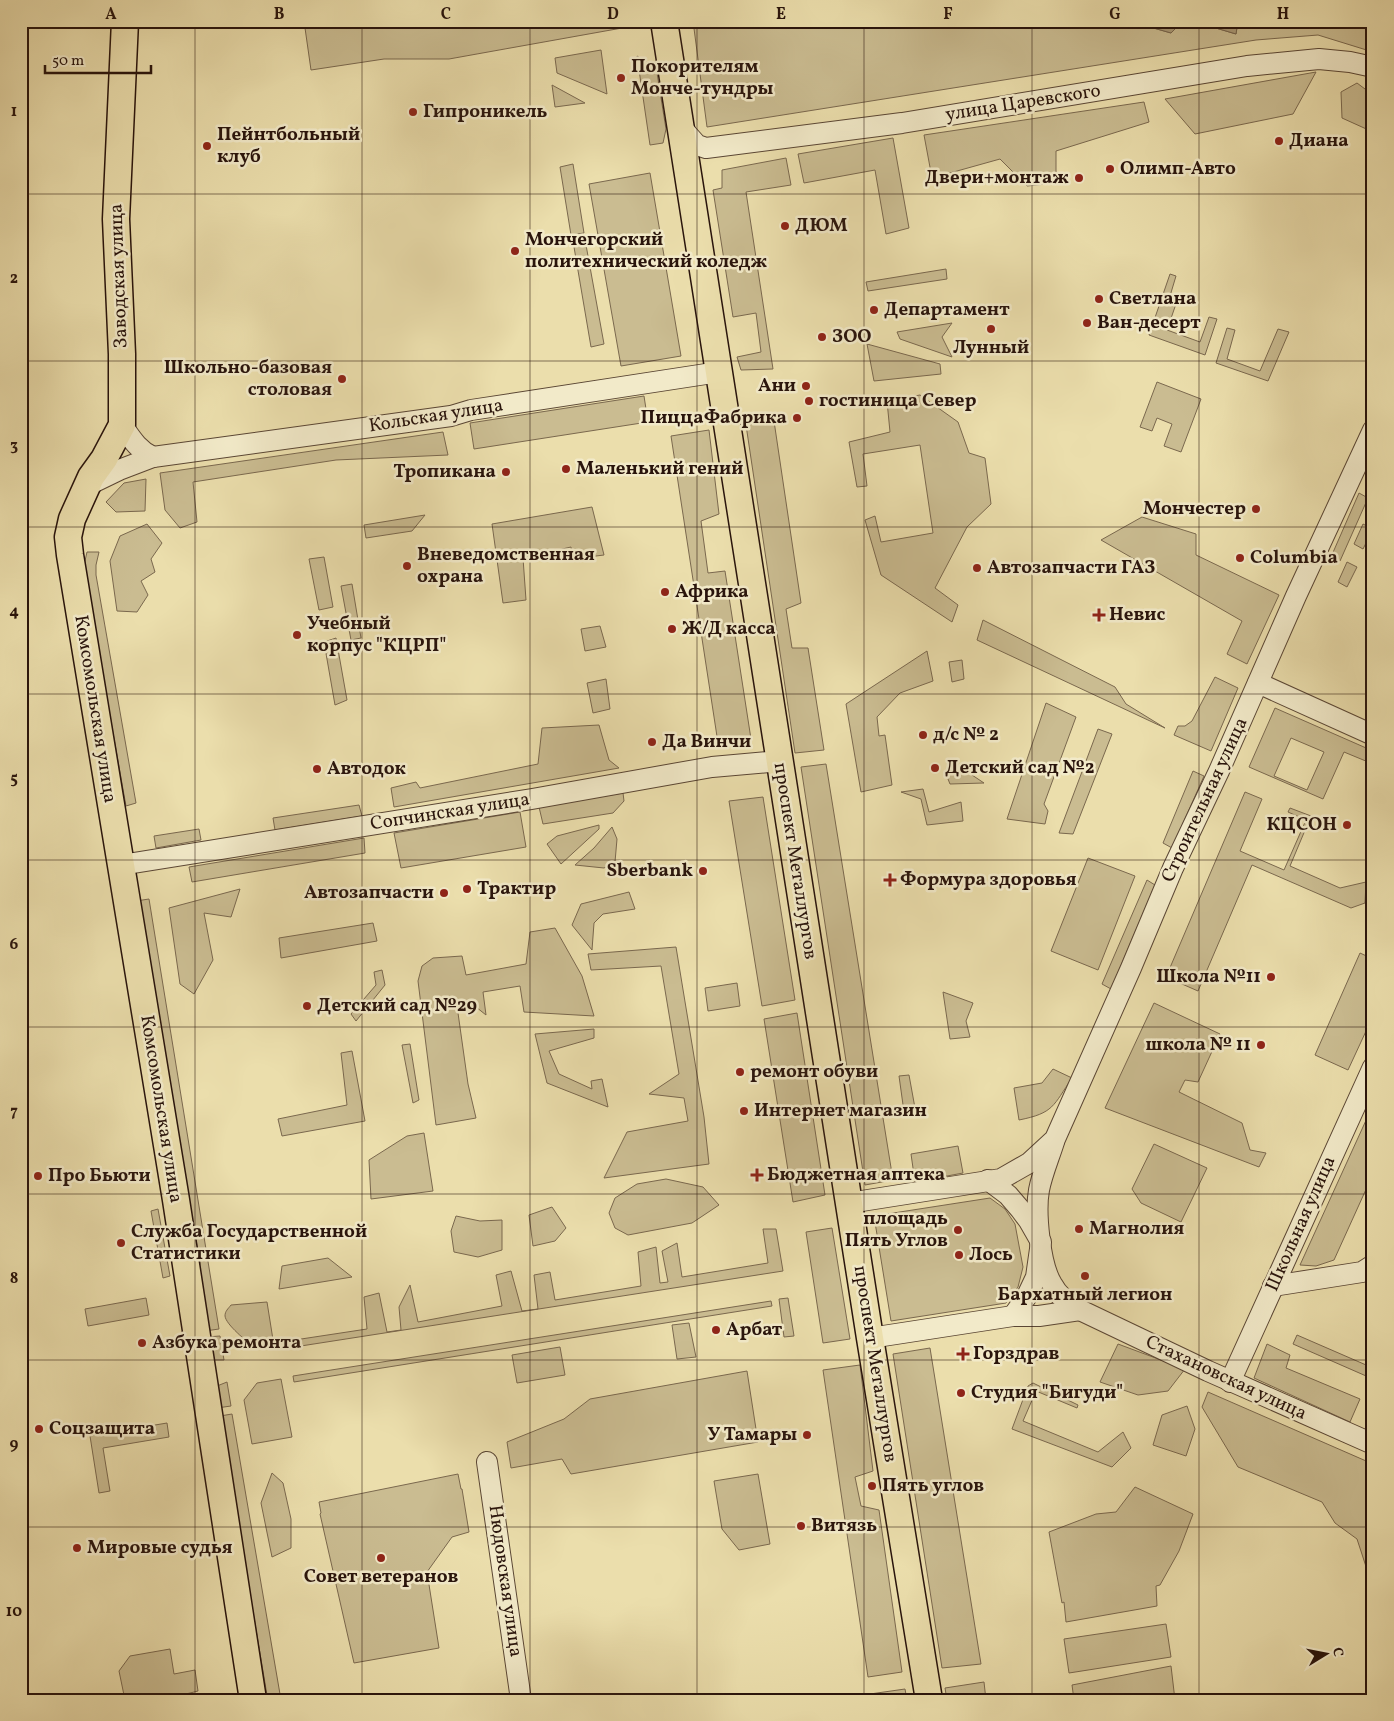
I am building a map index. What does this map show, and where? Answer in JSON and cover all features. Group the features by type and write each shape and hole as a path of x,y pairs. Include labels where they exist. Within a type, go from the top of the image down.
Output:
{"main road":[{"name":"Заводская улица","path":"72,519 86,486 104,459 122,425 122,354 116,219 125,21"},
{"name":"проспект Металлургов","path":"664,21 870,1338 929,1700"},
{"name":"Комсомольская улица","path":"72,519 68,537 70,556 176,1200 253,1700"}],"street":[{"name":"улица Царевского","path":"706,148 902,123 1280,62 1319,59 1350,62 1373,67"},
{"path":"681,127 696,145 706,148"},
{"path":"688,178 692,163 697,154 706,148"},
{"name":"Кольская улица","path":"86,486 119,470 153,458 450,416 481,409 719,372"},
{"path":"122,425 135,445 153,458"},
{"name":"Строительная улица","path":"988,1180 1001,1179 1029,1163 1055,1139 1131,968 1172,868 1219,771 1296,596 1373,430"},
{"path":"1258,683 1373,735"},
{"name":"Сопчинская улица","path":"121,864 532,799 712,767 780,761"},
{"name":"Школьная улица","path":"1230,1382 1373,1067"},
{"path":"1055,1139 1038,1194 1036,1208 1047,1275 1052,1286 1069,1304 1080,1310"},
{"path":"849,1203 988,1180 1008,1195 1020,1209 1030,1221 1041,1242 1036,1277 1027,1296 1013,1316"},
{"path":"1273,1286 1362,1272 1373,1266"},
{"path":"870,1338 1013,1316 1040,1316 1080,1310"},
{"name":"Стахановская улица","path":"1080,1310 1230,1382 1373,1444"},
{"name":"Нюдовская улица","path":"487,1462 521,1700"}],"shaded area":[{"path":"304,21 628,21 622,28 449,59 384,59 311,70"},
{"path":"693,21 1148,21 1150,27 1171,33 1183,21 1199,21 1199,23 1236,34 1238,21 1373,21 1373,52 1318,35 1256,40 707,127"},
{"path":"1148,21 1183,21 1171,33 1150,27"},
{"path":"1199,21 1238,21 1236,34 1199,23"},
{"path":"601,50 607,94 557,73 555,58"},
{"path":"637,56 654,67 657,73 666,129 663,143 650,145"},
{"path":"1316,72 1293,114 1195,134 1165,99"},
{"path":"1357,83 1373,95 1373,132 1342,118 1341,92"},
{"path":"552,85 585,103 555,107"},
{"path":"1144,102 1149,122 1056,151 1056,183 1027,186 1000,159 932,178 924,135"},
{"path":"893,138 909,228 886,234 875,170 804,183 798,154"},
{"path":"786,158 791,185 746,192 773,369 741,370 737,357 761,352 756,313 733,317 713,190 722,188 722,170"},
{"path":"573,164 584,233 571,235 560,167"},
{"path":"650,173 681,356 621,366 589,184"},
{"path":"586,245 604,344 591,347 574,247"},
{"path":"946,269 947,279 868,291 866,282"},
{"path":"1170,274 1176,276 1170,296 1178,298 1167,330 1200,342 1209,317 1217,319 1205,355 1149,335"},
{"path":"952,323 942,337 952,357 900,339 897,332"},
{"path":"1227,328 1235,330 1227,359 1260,371 1278,329 1289,332 1268,381 1216,363"},
{"path":"867,344 940,364 941,374 874,381"},
{"path":"1157,382 1201,399 1181,452 1164,446 1172,424 1157,418 1152,431 1140,427"},
{"path":"920,395 958,422 969,453 985,458 991,504 967,527 935,588 958,605 952,622 881,575 865,520 875,516 881,542 933,533 920,445 863,454 867,486 857,487 849,442 890,432 887,401"},
{"path":"644,396 648,422 474,449 470,423"},
{"path":"774,421 801,603 786,609 792,648 808,648 824,750 795,753 746,425"},
{"path":"709,430 719,514 701,521 708,573 725,571 751,739 718,743 671,436"},
{"path":"443,432 448,455 336,460 193,482 197,522 180,528 165,510 160,473"},
{"path":"146,479 145,511 116,512 106,502 124,483"},
{"path":"1359,493 1368,498 1340,561 1331,557"},
{"path":"592,507 604,555 572,559 571,547 523,558 526,600 503,603 492,524"},
{"path":"425,515 412,531 366,538 364,525"},
{"path":"1142,517 1196,534 1196,555 1279,595 1247,664 1227,654 1242,621 1101,540"},
{"path":"147,524 162,543 151,559 155,572 141,581 148,595 137,612 117,611 110,561 120,536"},
{"path":"1363,524 1373,529 1363,549 1354,544"},
{"path":"87,552 99,552 96,575 136,803 126,806 85,576 84,565"},
{"path":"324,557 333,607 319,610 309,559"},
{"path":"1347,562 1357,567 1347,587 1338,582"},
{"path":"352,584 361,638 351,640 341,586"},
{"path":"983,620 1115,687 1126,704 1165,728 977,640"},
{"path":"600,626 606,647 585,651 581,629"},
{"path":"336,638 347,700 335,705 324,642"},
{"path":"927,651 933,681 900,693 877,717 879,736 885,735 892,785 861,792 846,704"},
{"path":"962,660 964,679 952,682 949,662"},
{"path":"1215,677 1238,688 1211,751 1174,735 1178,726 1185,726 1192,721"},
{"path":"606,679 610,709 593,713 587,683"},
{"path":"1046,703 1076,717 1044,804 1048,811 1045,824 1007,819"},
{"path":"1275,708 1373,751 1373,764 1344,752 1323,799 1249,767","holes":["1291,738 1324,752 1307,790 1274,776"]},
{"path":"599,725 609,760 619,768 394,807 391,788 416,782 420,788 538,764 542,728"},
{"path":"1098,729 1112,734 1073,834 1059,833"},
{"path":"826,764 893,1180 865,1185 801,767"},
{"path":"966,771 984,783 950,784 946,774"},
{"path":"1193,771 1204,776 1172,848 1163,843"},
{"path":"923,789 929,812 961,802 963,821 927,825 921,799 901,792"},
{"path":"1245,792 1262,799 1240,851 1284,870 1306,820 1288,812 1290,808 1311,816 1290,866 1340,888 1366,882 1365,903 1351,908 1252,865 1198,991 1166,977"},
{"path":"623,793 624,801 613,813 543,824 539,807"},
{"path":"763,797 795,1000 762,1006 729,801"},
{"path":"359,805 362,816 275,830 273,818"},
{"path":"520,812 526,847 401,868 394,833"},
{"path":"599,825 599,829 561,864 547,844 557,836"},
{"path":"612,827 617,839 615,862 604,868 575,865 594,848"},
{"path":"199,829 201,840 156,848 154,836"},
{"path":"364,838 365,853 192,882 189,867"},
{"path":"1088,858 1135,876 1098,970 1051,951"},
{"path":"1147,880 1155,885 1111,989 1102,984"},
{"path":"240,889 231,917 204,913 213,960 194,994 180,984 169,908"},
{"path":"629,892 635,909 603,914 594,923 592,950 572,925 581,904"},
{"path":"149,899 219,1329 205,1331 197,1282 200,1263 136,901"},
{"path":"373,923 377,941 281,958 279,938"},
{"path":"555,928 582,976 594,1016 524,1012 520,986 483,992 486,1015 471,1003 458,1013 468,1084 476,1118 436,1125 418,981 422,966 433,958 462,956 466,975 526,964 530,932"},
{"path":"676,947 704,1117 709,1164 604,1178 627,1132 688,1121 684,1098 649,1094 679,1074 661,966 591,970 588,954"},
{"path":"1360,953 1373,959 1373,1016 1348,1070 1315,1055"},
{"path":"382,970 385,985 356,1021 351,1014 376,985 374,972"},
{"path":"737,983 740,1006 708,1011 705,988"},
{"path":"943,992 973,1003 966,1021 970,1037 950,1039"},
{"path":"1154,1003 1220,1034 1198,1082 1185,1080 1179,1092 1242,1123 1250,1150 1266,1153 1259,1167 1105,1108"},
{"path":"797,1013 825,1195 793,1202 764,1019"},
{"path":"594,1029 594,1038 549,1051 559,1074 592,1089 591,1081 602,1079 608,1107 547,1083 535,1034"},
{"path":"410,1044 419,1100 413,1103 402,1045"},
{"path":"352,1051 365,1121 282,1136 278,1119 347,1105 341,1053"},
{"path":"1053,1069 1072,1078 1061,1095 1052,1107 1046,1111 1019,1120 1014,1088 1042,1083"},
{"path":"909,1075 915,1108 904,1112 899,1076"},
{"path":"1373,1105 1373,1174 1334,1260 1316,1266 1300,1265"},
{"path":"424,1133 433,1191 371,1199 369,1160 407,1136"},
{"path":"1154,1144 1207,1168 1181,1222 1141,1203 1132,1189"},
{"path":"958,1146 963,1173 915,1182 911,1154"},
{"path":"666,1179 703,1187 719,1205 692,1223 628,1235 615,1228 609,1213 615,1198 637,1184"},
{"path":"990,1198 1005,1209 1015,1224 1023,1267 1018,1287 1006,1303 891,1321 874,1216"},
{"path":"552,1207 566,1228 555,1241 533,1246 529,1215"},
{"path":"158,1209 170,1276 163,1278 151,1211"},
{"path":"456,1216 480,1221 502,1220 502,1250 478,1257 454,1252 451,1231"},
{"path":"832,1228 850,1339 823,1343 806,1232"},
{"path":"763,1229 776,1229 783,1271 288,1348 288,1341 367,1329 364,1297 379,1293 387,1332 401,1330 399,1307 410,1285 418,1322 502,1306 496,1275 511,1271 522,1311 538,1309 534,1275 550,1272 555,1300 641,1286 638,1252 656,1247 660,1283 668,1282 662,1251 677,1243 682,1277 768,1263"},
{"path":"328,1258 352,1277 279,1289 282,1266"},
{"path":"146,1298 149,1315 88,1326 85,1309"},
{"path":"788,1298 794,1336 784,1337 779,1299"},
{"path":"771,1301 772,1306 294,1382 293,1376"},
{"path":"267,1302 274,1346 254,1348 237,1333 225,1316 231,1305"},
{"path":"689,1323 696,1357 677,1359 672,1325"},
{"path":"1297,1335 1373,1368 1373,1379 1293,1344"},
{"path":"220,1336 224,1360 213,1360 206,1337"},
{"path":"1118,1344 1185,1369 1168,1391 1138,1395 1100,1382"},
{"path":"1267,1344 1290,1355 1286,1368 1360,1399 1350,1422 1254,1378"},
{"path":"560,1347 565,1375 517,1383 512,1355"},
{"path":"930,1348 981,1664 942,1668 893,1354"},
{"path":"860,1365 873,1471 855,1477 861,1506 879,1510 902,1672 868,1677 823,1370"},
{"path":"747,1371 758,1442 571,1474 562,1459 511,1468 507,1442 564,1419 590,1399"},
{"path":"281,1379 292,1437 252,1444 244,1400 257,1383"},
{"path":"227,1382 231,1406 217,1408 217,1386"},
{"path":"1033,1383 1078,1405 1077,1408 1036,1391 1023,1421 1098,1452 1123,1432 1131,1448 1112,1467 1012,1429 1028,1386"},
{"path":"1208,1392 1373,1464 1373,1588 1357,1539 1335,1523 1322,1502 1238,1467 1202,1407"},
{"path":"1187,1406 1195,1429 1186,1456 1153,1445 1162,1415"},
{"path":"232,1414 281,1700 270,1700 267,1695 220,1416"},
{"path":"167,1423 169,1437 103,1448 110,1491 99,1493 90,1436"},
{"path":"272,1473 283,1483 291,1519 291,1548 272,1557 261,1503"},
{"path":"458,1474 469,1532 452,1537 427,1572 439,1648 354,1663 320,1514 319,1502"},
{"path":"758,1474 770,1544 739,1550 722,1529 714,1481"},
{"path":"1135,1487 1193,1514 1179,1551 1160,1585 1156,1586 1157,1606 1066,1622 1064,1602 1062,1603 1049,1532 1096,1514 1116,1512"},
{"path":"1166,1624 1171,1657 1069,1673 1064,1639"},
{"path":"170,1649 174,1674 195,1670 198,1691 178,1696 178,1700 125,1700 119,1671 130,1656"},
{"path":"1171,1666 1175,1700 1074,1700 1072,1685"},
{"path":"984,1682 986,1700 947,1700 945,1688"},
{"path":"905,1689 907,1700 871,1700 870,1694"}],"place":[{"name":"Покорителям Монче-тундры","path":"621,78"},
{"name":"Гипроникель","path":"413,112"},
{"name":"Диана","path":"1279,141"},
{"name":"Пейнтбольный клуб","path":"207,146"},
{"name":"Олимп-Авто","path":"1110,169"},
{"name":"Двери+монтаж","path":"1079,178"},
{"name":"ДЮМ","path":"785,226"},
{"name":"Мончегорский политехнический коледж","path":"515,251"},
{"name":"Светлана","path":"1099,299"},
{"name":"Департамент","path":"874,310"},
{"name":"Ван-десерт","path":"1087,323"},
{"name":"Лунный","path":"991,329"},
{"name":"ЗОО","path":"822,337"},
{"name":"Школьно-базовая столовая","path":"342,379"},
{"name":"Ани","path":"806,386"},
{"name":"гостиница Север","path":"809,401"},
{"name":"ПиццаФабрика","path":"797,418"},
{"name":"Маленький гений","path":"566,469"},
{"name":"Тропикана","path":"506,472"},
{"name":"Мончестер","path":"1256,509"},
{"name":"Columbia","path":"1240,558"},
{"name":"Вневедомственная охрана","path":"407,566"},
{"name":"Автозапчасти ГАЗ","path":"977,568"},
{"name":"Африка","path":"665,592"},
{"name":"Невис","path":"1099,615"},
{"name":"Ж/Д касса","path":"672,629"},
{"name":"Учебный корпус \"КЦРП\"","path":"297,635"},
{"name":"д/с № 2","path":"923,735"},
{"name":"Да Винчи","path":"652,742"},
{"name":"Детский сад №2","path":"935,768"},
{"name":"Автодок","path":"317,769"},
{"name":"КЦСОН","path":"1347,825"},
{"name":"Sberbank","path":"703,871"},
{"name":"Формура здоровья","path":"890,880"},
{"name":"Трактир","path":"467,889"},
{"name":"Автозапчасти","path":"444,893"},
{"name":"Школа №11","path":"1271,977"},
{"name":"Детский сад №29","path":"307,1006"},
{"name":"школа № 11","path":"1261,1045"},
{"name":"ремонт обуви","path":"740,1072"},
{"name":"Интернет магазин","path":"744,1111"},
{"name":"Бюджетная аптека","path":"757,1175"},
{"name":"Про Бьюти","path":"38,1176"},
{"name":"Магнолия","path":"1079,1229"},
{"name":"площадь Пять Углов","path":"958,1230"},
{"name":"Служба Государственной Статистики","path":"121,1243"},
{"name":"Лось","path":"959,1255"},
{"name":"Бархатный легион","path":"1085,1276"},
{"name":"Арбат","path":"716,1330"},
{"name":"Азбука ремонта","path":"142,1343"},
{"name":"Горздрав","path":"963,1354"},
{"name":"Студия \"Бигуди\"","path":"961,1393"},
{"name":"Соцзащита","path":"39,1429"},
{"name":"У Тамары","path":"807,1435"},
{"name":"Пять углов","path":"872,1486"},
{"name":"Витязь","path":"801,1526"},
{"name":"Мировые судья","path":"77,1548"},
{"name":"Совет ветеранов","path":"381,1558"}]}
